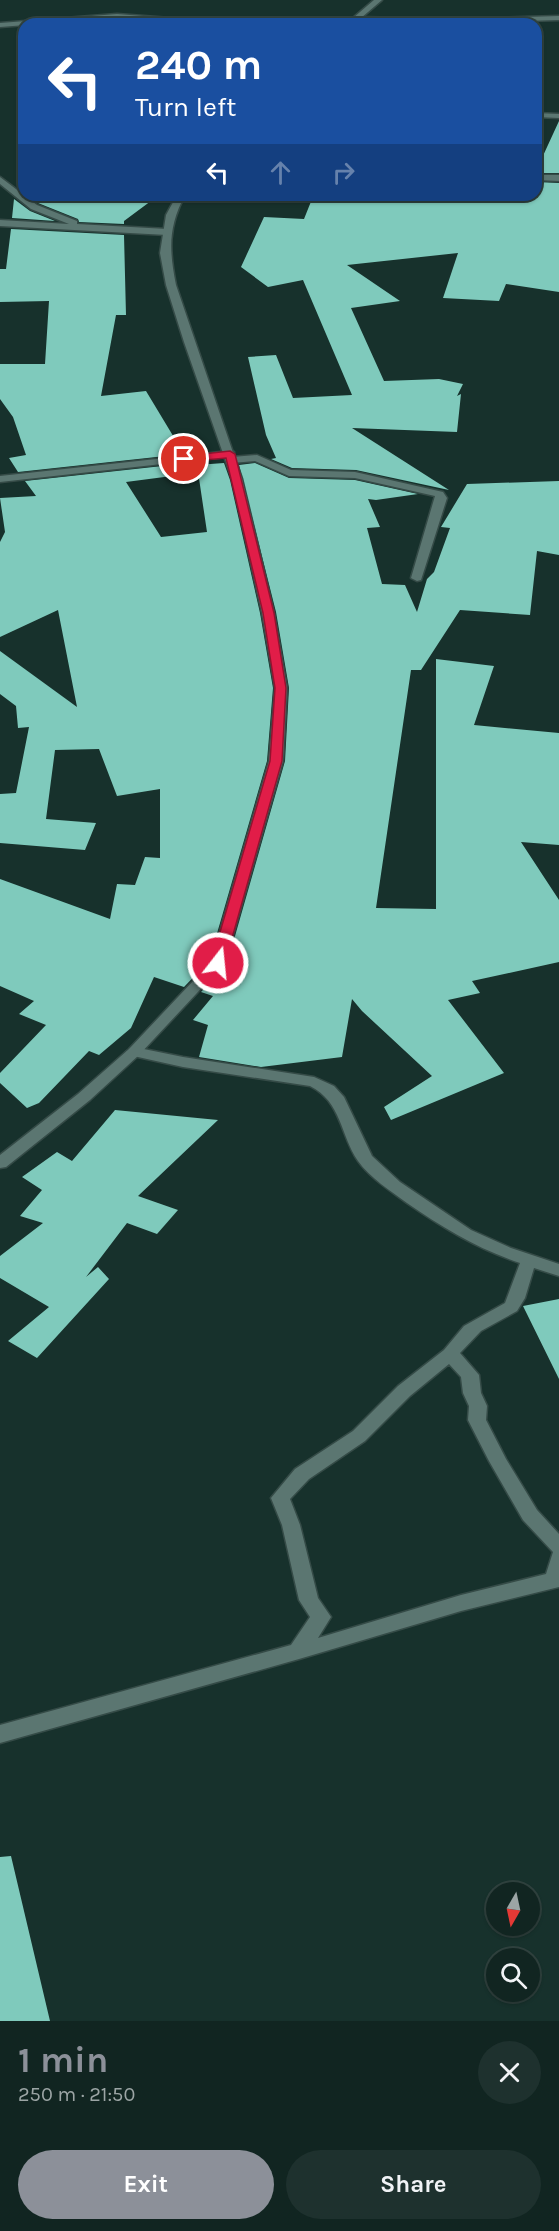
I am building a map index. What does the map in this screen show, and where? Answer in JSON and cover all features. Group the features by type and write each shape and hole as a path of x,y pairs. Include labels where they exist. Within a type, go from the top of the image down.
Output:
{"street":[{"path":"358,18 378,0"},
{"path":"91,18 117,16 143,18"},
{"path":"542,19 559,18"},
{"path":"0,25 18,24"},
{"path":"542,115 559,116"},
{"path":"542,178 559,178"},
{"path":"0,180 18,194"},
{"path":"26,201 34,207 86,227"},
{"path":"0,1163 84,1097 134,1052 218,963 276,761 281,688 268,613 231,457 189,342 171,285 165,253 170,215 178,201"},
{"path":"0,223 166,232"},
{"path":"0,478 231,457 257,458 289,472 355,475 439,494 441,498 437,515 417,578"},
{"path":"134,1052 183,1062 314,1082 328,1089 338,1100 365,1159 394,1186 465,1234 559,1270"},
{"path":"298,1651 321,1617 309,1600 291,1525 280,1498 302,1474 359,1436 404,1391 450,1354 460,1340 477,1325 509,1309 515,1302 525,1268 531,1260"},
{"path":"450,1354 470,1375 472,1393 478,1406 477,1420 498,1461 530,1515 559,1547"},
{"path":"0,1734 80,1709 298,1651 417,1615 556,1580 559,1558"}],"building":[{"path":"559,121 559,173 542,173 542,158"},
{"path":"542,182 559,183 559,292 506,284 499,301 443,298 458,253 347,265 400,301 351,308 384,381 439,379 463,384 457,396 461,394 457,432 352,428 449,490 356,470 292,468 271,459 276,458 266,435 248,357 276,355 293,398 352,395 303,280 268,287 241,267 264,217 304,219 311,201 542,201"},
{"path":"14,199 30,211 55,221 12,218"},
{"path":"36,201 151,201 124,221 124,224 79,222 78,219"},
{"path":"11,229 124,235 126,315 116,315 101,396 146,391 184,454 18,472 9,458 26,455 13,417 0,399 0,364 45,364 49,301 0,302 0,269 6,269"},
{"path":"190,463 195,473 126,482 161,537 207,532 197,465 224,463 230,480 260,613 273,688 267,761 209,961 184,987 154,977 131,1028 99,1055 89,1051 39,1103 27,1108 0,1083 0,1073 46,1025 19,1014 34,1001 0,986 0,879 110,919 117,884 135,885 145,857 160,858 160,789 117,796 99,749 55,750 46,819 96,823 85,850 0,843 0,794 16,793 29,727 18,728 16,706 0,694 0,651 77,707 58,610 0,637 0,542 5,532 0,498 36,496 25,481"},
{"path":"255,463 289,478 355,480 418,494 368,499 380,527 367,528 382,584 405,585 417,612 427,579 434,572 450,528 441,527 467,484 559,481 559,555 537,551 530,615 460,610 421,670 411,670 376,908 436,909 436,659 494,666 474,725 559,733 559,845 521,842 559,900 559,962 472,981 480,993 448,1000 504,1073 391,1120 384,1107 432,1076 352,999 342,1057 261,1067 199,1057 208,1025 193,1020 213,996 201,992 227,964 285,761 289,688 276,612 239,465"},
{"path":"115,1110 218,1120 138,1196 178,1210 157,1234 127,1223 86,1277 98,1267 109,1279 37,1358 8,1341 49,1307 0,1278 0,1256 43,1223 20,1216 42,1190 22,1177 57,1152 72,1161"},
{"path":"559,1299 559,1379 523,1306"},
{"path":"11,1856 50,2021 0,2021 0,1857"}],"route":[{"path":"184,459 230,454 268,613 281,688 276,761 218,963"}]}
